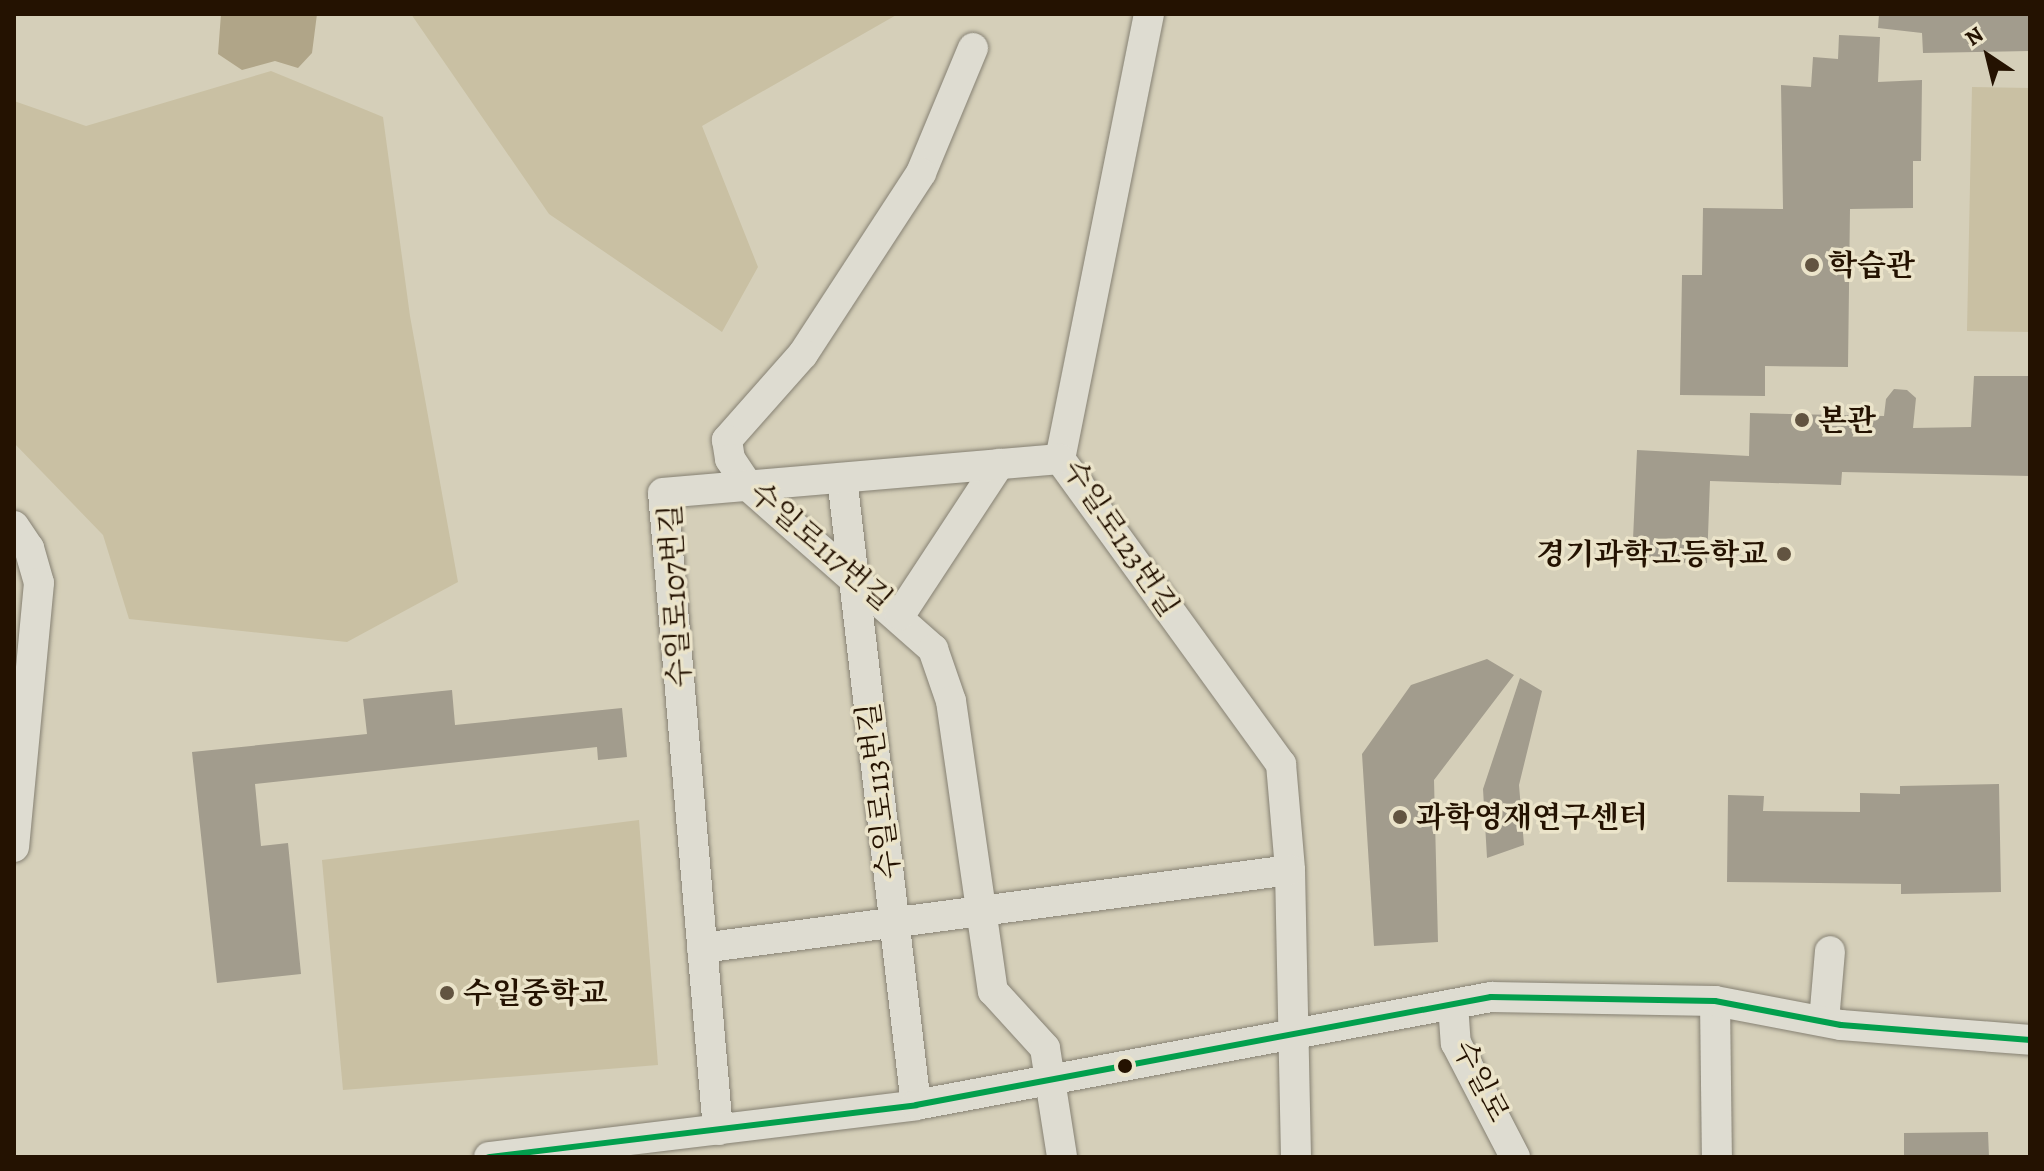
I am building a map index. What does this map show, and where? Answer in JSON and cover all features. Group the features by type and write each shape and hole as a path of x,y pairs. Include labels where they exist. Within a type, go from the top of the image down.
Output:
{"street":[{"name":"수일로123번길","path":"1149,14 1060,459 1281,764 1290,870 1291,1037 1296,1157"},
{"name":"수일로117번길","path":"973,48 921,173 803,354 727,440 730,459 748,486 854,584 900,615 933,649 944,674 984,911 993,991 1045,1048 1053,1083 1062,1157"},
{"name":"수일로107번길","path":"718,1130 663,493 1060,459"},
{"path":"900,615 999,464"},
{"name":"수일로113번길","path":"842,478 916,1105"},
{"path":"14,526 29,548 39,583 14,847"},
{"path":"702,948 1290,870"},
{"path":"1824,1021 1830,951"},
{"name":"수일로","path":"503,1156 916,1105 1053,1083 1491,997 1715,1001 1824,1021 2030,1040"},
{"path":"1715,1001 1717,1157"},
{"name":"수일로","path":"1453,1004 1456,1043 1515,1157"}],"shaded area":[{"path":"221,14 317,14 312,53 298,68 275,61 242,70 218,54"},
{"path":"411,14 898,14 702,126 758,267 722,332 549,214"},
{"path":"271,71 383,117 410,316 458,582 347,642 129,619 103,535 14,443 14,101 86,126"},
{"path":"1972,87 2030,88 2030,332 1967,331"},
{"path":"639,820 658,1065 343,1090 322,860"}],"building":[{"path":"1879,14 2030,14 2030,51 1923,53 1922,33 1878,28"},
{"path":"1839,35 1880,37 1878,82 1922,80 1921,161 1913,161 1913,208 1850,209 1848,367 1765,366 1765,396 1680,395 1682,275 1702,275 1703,208 1783,209 1781,85 1811,87 1813,57 1838,59"},
{"name":"본관","path":"1974,376 2028,376 2030,476 1842,472 1841,485 1710,481 1707,563 1632,562 1637,450 1749,456 1750,413 1884,416 1886,399 1894,389 1907,390 1916,398 1913,428 1971,427"},
{"name":"과학영재연구센터","path":"1487,659 1514,675 1434,780 1438,942 1374,946 1362,754 1411,685"},
{"path":"1520,678 1542,691 1519,785 1524,845 1487,858 1483,789"},
{"path":"452,690 455,725 622,708 627,757 598,760 597,747 255,784 261,846 288,843 301,974 217,983 192,752 367,734 363,699"},
{"path":"1999,784 2001,892 1901,894 1901,884 1727,882 1728,795 1764,796 1763,811 1860,812 1860,793 1900,794 1900,786"},
{"path":"1988,1132 1989,1157 1904,1157 1904,1133"}],"transit line":[{"path":"489,1157 916,1105 1491,997 1715,1001 1841,1025 2030,1040"}],"place":[{"name":"학습관","path":"1812,265"},
{"name":"본관","path":"1802,420"},
{"name":"경기과학고등학교","path":"1784,554"},
{"name":"과학영재연구센터","path":"1400,817"},
{"name":"수일중학교","path":"447,993"}]}
